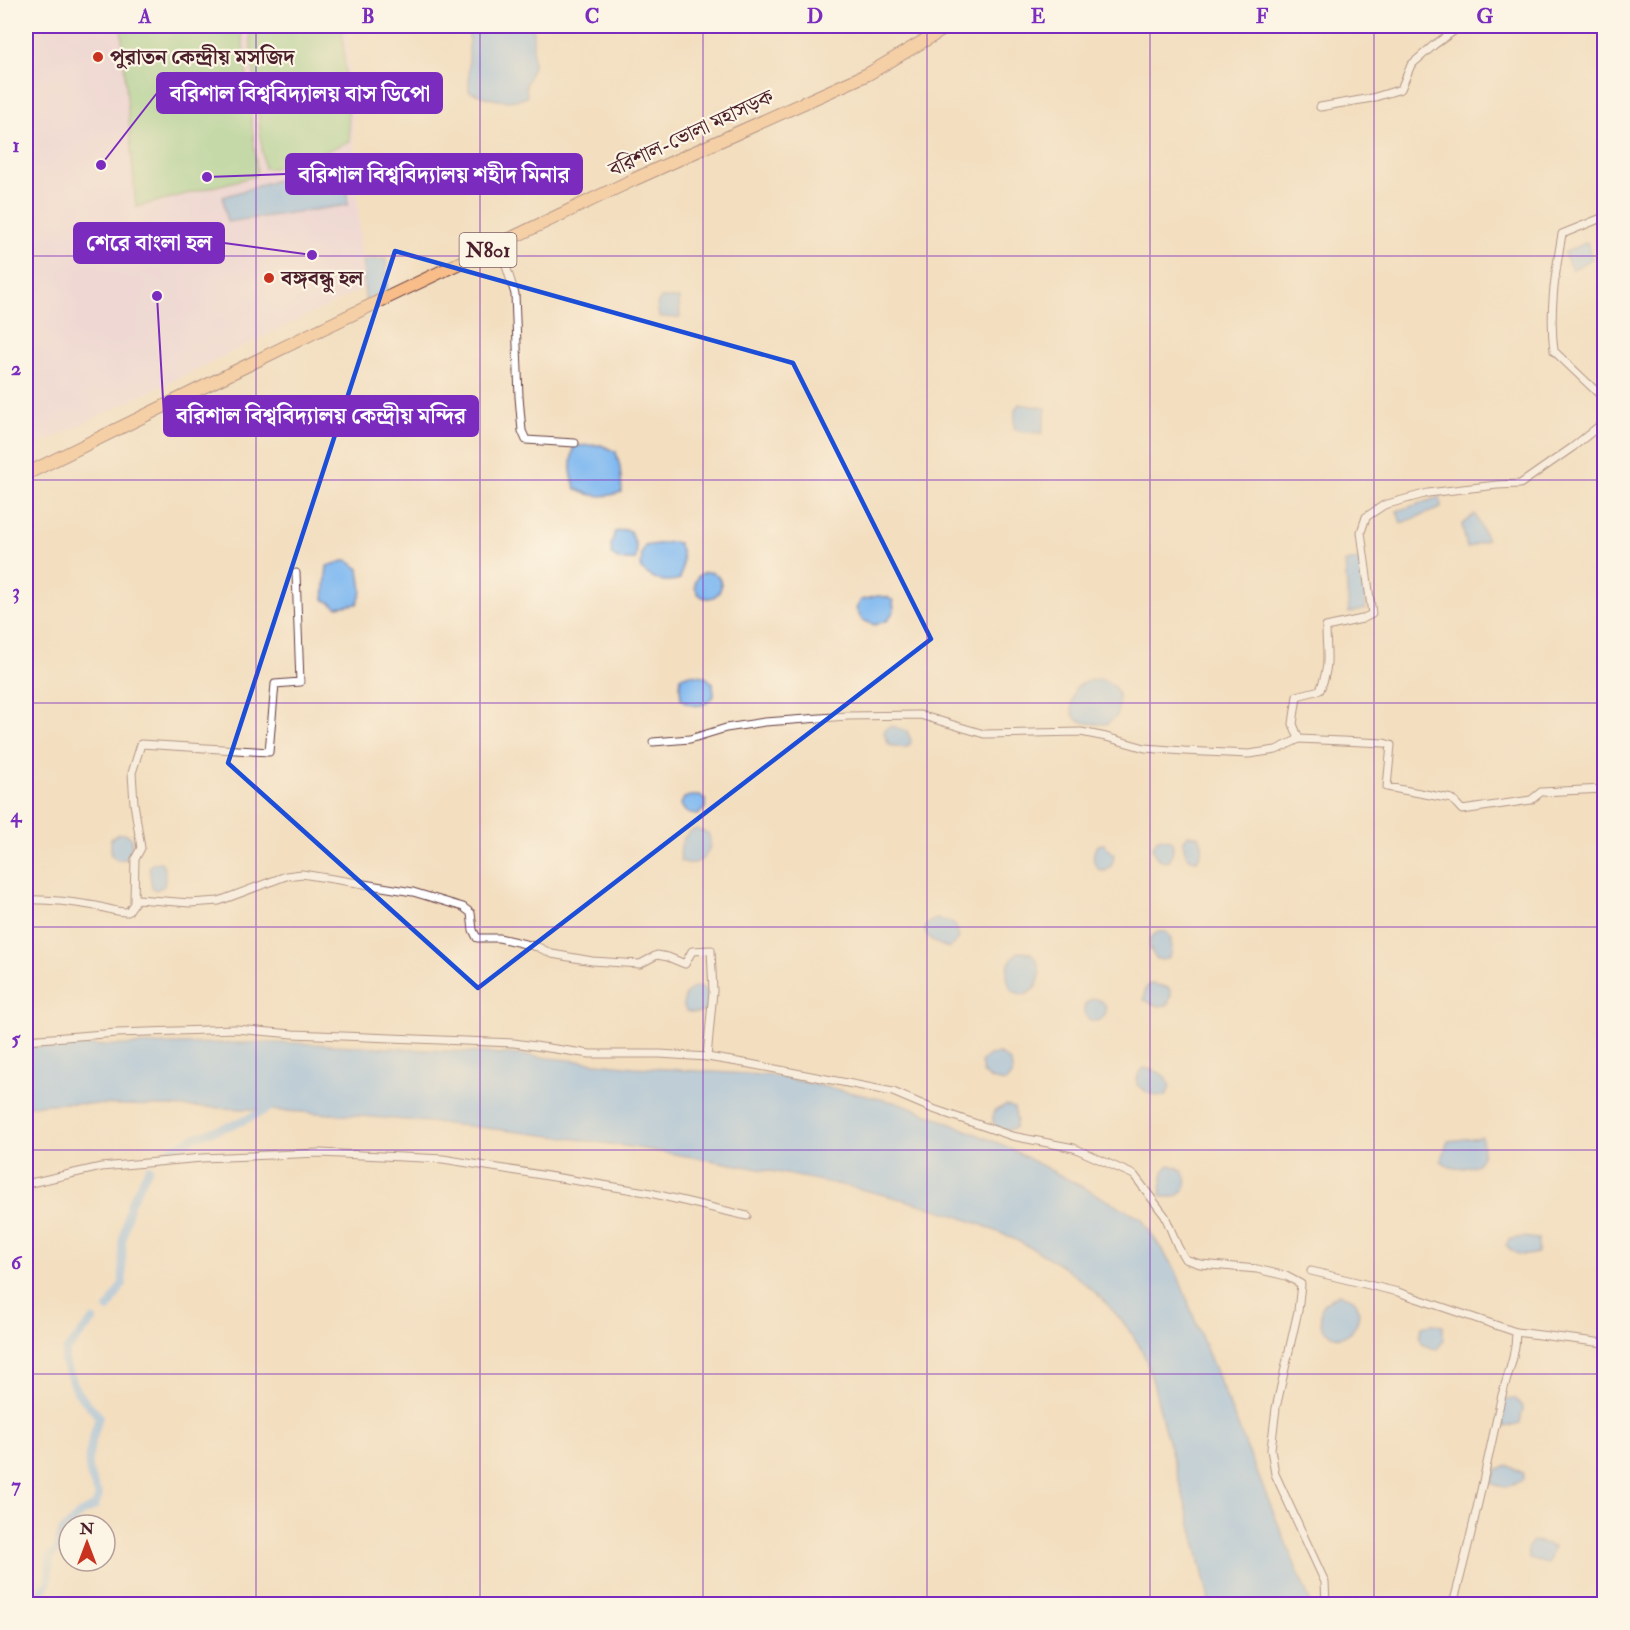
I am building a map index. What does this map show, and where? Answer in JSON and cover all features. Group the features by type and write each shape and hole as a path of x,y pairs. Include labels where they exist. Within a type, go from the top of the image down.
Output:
{"highway":[{"name":"বরিশাল-ভোলা মহাসড়ক","path":"26,474 635,179 868,74 949,26"}],"street":[{"path":"1320,106 1372,98 1401,88 1411,65 1461,26"},
{"path":"1605,217 1562,234 1556,266 1551,322 1554,351 1598,393 1605,396"},
{"path":"499,244 515,294 522,431 526,440 575,443"},
{"path":"1299,739 1293,724 1297,696 1320,690 1328,652 1326,627 1362,619 1372,613 1360,532 1366,517 1384,505 1428,493 1520,484 1605,422"},
{"path":"26,900 71,901 128,912 134,901 135,859 141,848 132,773 141,744 269,752 275,684 300,682 296,573"},
{"path":"653,742 690,739 726,728 765,722 848,716 920,715 984,734 1081,732 1145,748 1184,751 1249,754 1276,750 1299,739 1384,743 1391,745 1387,788 1452,798 1462,810 1531,800 1541,792 1605,789"},
{"path":"134,901 140,898 190,903 219,901 286,876 302,874 413,892 463,907 471,913 473,930 477,938 499,938 538,947 552,954 608,963 640,964 657,955 685,964 692,951 711,950 713,991 706,1058"},
{"path":"26,1040 117,1033 236,1029 293,1034 479,1040 590,1054 660,1054 706,1058 893,1092 933,1109 1012,1136 1074,1148 1134,1175 1165,1216 1185,1259 1200,1264 1257,1269 1286,1276 1301,1284 1298,1311 1276,1408 1271,1449 1275,1474 1325,1582 1326,1605"},
{"path":"26,1184 101,1167 202,1158 320,1153 442,1159 646,1192 747,1215"},
{"path":"1311,1271 1398,1292 1516,1332 1605,1343"},
{"path":"1453,1605 1473,1530 1499,1406 1516,1352 1516,1332"}],"highlighted area":[{"path":"395,251 793,363 931,639 478,988 228,763"}],"shaded area":[{"path":"26,26 347,26 363,289 26,451"}],"green space":[{"path":"121,26 241,26 257,171 255,176 136,207"},
{"path":"249,26 342,26 350,141 294,163 264,168"}],"water":[{"path":"469,26 533,26 533,66 526,85 527,97 512,101 498,100 469,91"},
{"path":"344,159 348,205 227,222 223,197"},
{"path":"1587,242 1592,259 1572,270 1564,253"},
{"path":"386,259 387,289 365,300 363,260"},
{"path":"661,298 679,298 680,318 659,317 657,304"},
{"path":"1019,404 1046,408 1042,433 1014,429 1015,410"},
{"path":"601,445 616,452 622,492 599,495 587,494 576,489 571,468 574,446"},
{"path":"1440,497 1441,508 1401,523 1397,511"},
{"path":"1475,514 1487,540 1467,548 1462,525"},
{"path":"630,531 634,541 635,560 619,560 612,555 611,545 615,532"},
{"path":"678,543 682,556 680,579 659,580 641,569 645,546"},
{"path":"1361,559 1366,609 1349,613 1345,562"},
{"path":"347,560 359,569 362,591 357,604 337,607 324,599 327,566"},
{"path":"708,572 717,576 721,585 717,594 708,598 699,594 695,585 699,576"},
{"path":"877,596 887,597 893,601 894,611 888,620 875,625 862,620 856,609 861,600"},
{"path":"690,674 704,676 713,683 714,696 703,705 690,704 681,699 681,677"},
{"path":"1097,679 1110,683 1117,691 1119,702 1117,716 1107,724 1081,722 1073,714 1072,700 1075,689 1084,682"},
{"path":"892,726 907,731 911,740 910,745 905,748 889,745 884,733 886,728"},
{"path":"700,796 705,800 705,808 698,815 687,813 682,807 684,798"},
{"path":"696,829 708,833 710,843 704,857 690,864 681,861 681,846 687,834"},
{"path":"118,834 127,834 132,839 131,852 126,859 117,860 111,855 111,839"},
{"path":"1188,835 1198,836 1202,842 1202,850 1197,860 1188,857 1185,852 1183,842"},
{"path":"1159,838 1171,840 1172,843 1170,860 1167,862 1159,859 1154,853 1154,845"},
{"path":"1104,844 1114,855 1112,864 1104,871 1099,870 1096,866 1094,853 1097,845"},
{"path":"161,862 165,870 165,883 156,890 152,888 149,868 153,863"},
{"path":"937,919 950,922 957,929 959,938 950,948 937,944 925,931 929,922"},
{"path":"1158,932 1166,932 1170,936 1172,950 1167,959 1157,959 1150,948 1152,937"},
{"path":"1018,952 1031,953 1040,971 1035,988 1024,995 1012,991 1007,975 1008,965"},
{"path":"1148,985 1169,988 1171,994 1168,1005 1158,1006 1144,1000 1145,990"},
{"path":"694,987 703,988 708,994 710,1004 704,1011 693,1013 686,1011 683,1004 686,994"},
{"path":"1095,999 1103,1002 1106,1010 1103,1018 1095,1021 1087,1018 1084,1010 1087,1002"},
{"path":"295,1043 522,1055 634,1067 776,1076 903,1104 1005,1146 1141,1218 1176,1271 1311,1604 1210,1604 1183,1493 1147,1362 1127,1327 1082,1281 1044,1255 1001,1233 956,1215 861,1189 712,1160 479,1127 273,1110 64,1103 26,1106 26,1047"},
{"path":"999,1054 1008,1060 1012,1067 1012,1075 1005,1082 991,1079 983,1073 981,1062 989,1055"},
{"path":"1144,1068 1157,1072 1169,1082 1170,1087 1166,1096 1154,1095 1137,1085 1138,1075"},
{"path":"1006,1105 1014,1108 1017,1120 1015,1128 1002,1131 994,1123 993,1115 994,1111"},
{"path":"1482,1137 1483,1153 1478,1164 1453,1168 1441,1160 1448,1141"},
{"path":"1169,1165 1178,1168 1184,1173 1186,1179 1186,1186 1177,1196 1160,1195 1164,1170"},
{"path":"1523,1237 1538,1239 1538,1253 1520,1255 1506,1245 1511,1239"},
{"path":"1339,1294 1353,1299 1359,1311 1356,1324 1342,1337 1331,1335 1322,1328 1320,1316 1325,1303"},
{"path":"1443,1325 1443,1339 1438,1349 1422,1343 1420,1336 1422,1326"},
{"path":"1516,1399 1523,1408 1520,1423 1506,1427 1499,1418 1503,1400"},
{"path":"1509,1466 1523,1473 1523,1479 1508,1486 1491,1483 1497,1469"},
{"path":"1533,1541 1554,1547 1548,1564 1529,1559 1528,1547"}],"waterway":[{"path":"163,1154 195,1137 241,1122 275,1105"},
{"path":"108,1309 123,1283 122,1243 130,1204 149,1168"},
{"path":"32,1604 48,1583 50,1558 57,1549 62,1532 81,1513 95,1506 99,1496 89,1467 91,1445 99,1416 77,1392 64,1361 66,1351 93,1320"}],"place":[{"name":"পুরাতন কেন্দ্রীয় মসজিদ","path":"98,57"},
{"name":"বরিশাল বিশ্ববিদ্যালয় বাস ডিপো","path":"101,165"},
{"name":"বরিশাল বিশ্ববিদ্যালয় শহীদ মিনার","path":"207,177"},
{"name":"শেরে বাংলা হল","path":"312,255"},
{"name":"বঙ্গবন্ধু হল","path":"269,278"},
{"name":"বরিশাল বিশ্ববিদ্যালয় কেন্দ্রীয় মন্দির","path":"157,296"}]}
